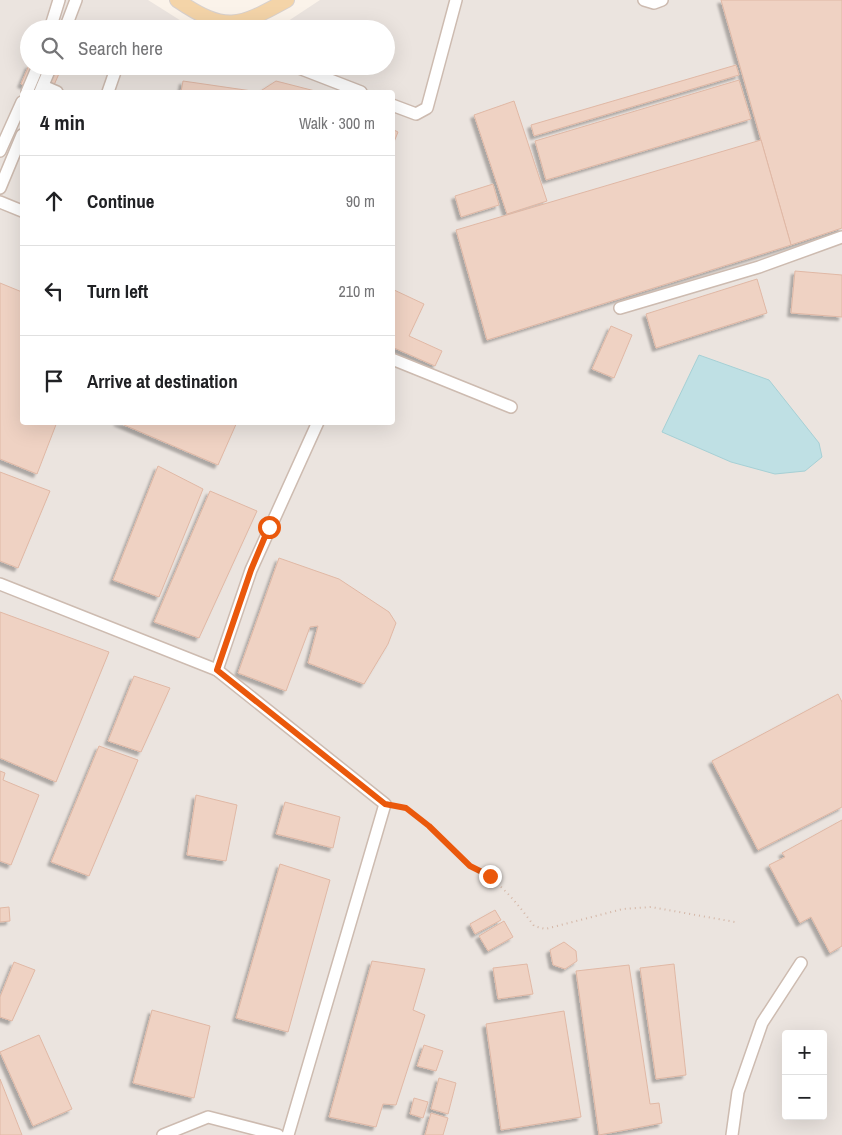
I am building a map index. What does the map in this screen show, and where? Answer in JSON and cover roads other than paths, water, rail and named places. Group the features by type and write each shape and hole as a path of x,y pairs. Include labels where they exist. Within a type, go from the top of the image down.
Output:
{"main road":[{"path":"177,0 214,20"},
{"path":"250,20 287,0"}],"lane":[{"path":"53,20 59,0"},
{"path":"68,20 76,0"},
{"path":"395,106 416,114 427,108 456,0"},
{"path":"644,0 654,3 662,0"},
{"path":"28,90 34,75"},
{"path":"42,89 47,75"},
{"path":"109,90 114,75"},
{"path":"317,75 356,90"},
{"path":"0,151 20,106"},
{"path":"0,188 20,140"},
{"path":"0,202 20,210"},
{"path":"620,308 759,267 842,237"},
{"path":"395,360 511,407"},
{"path":"217,670 251,570 317,425"},
{"path":"0,584 217,670 385,804 288,1135"},
{"path":"732,1135 738,1092 762,1023 801,964"},
{"path":"163,1135 208,1117 278,1135"}],"water":[{"path":"699,355 769,380 819,443 822,457 805,471 775,474 731,462 662,432"}]}
